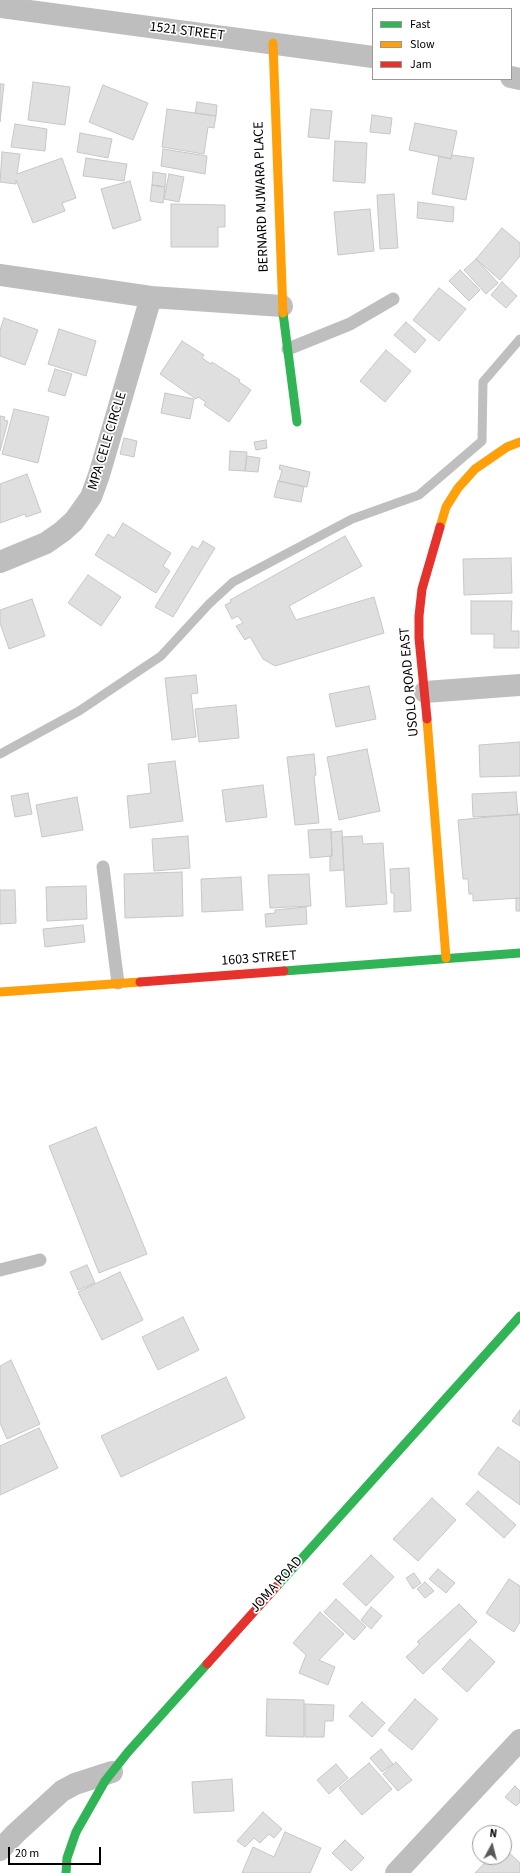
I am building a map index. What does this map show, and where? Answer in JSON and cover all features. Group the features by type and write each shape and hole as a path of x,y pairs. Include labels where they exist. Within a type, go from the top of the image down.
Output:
{"street":[{"name":"1521 STREET","path":"0,7 372,57"},
{"name":"BERNARD MJWARA PLACE","path":"273,43 282,306 297,422"},
{"path":"0,275 151,298 282,306"},
{"name":"MPA CELE CIRCLE","path":"0,562 46,543 52,539 74,521 91,497 99,475 151,298"},
{"name":"USOLO ROAD EAST","path":"446,958 426,692 419,638 419,616 422,589 446,507 458,488 474,469 507,447 520,442"},
{"path":"426,692 520,686"},
{"name":"1603 STREET","path":"0,992 446,958 520,954"},
{"name":"JOMA ROAD","path":"66,1873 67,1858 76,1832 112,1772 245,1621 520,1316"},
{"path":"396,1873 520,1740"},
{"path":"0,1850 14,1834 62,1791 75,1784 112,1772"}],"lane":[{"path":"288,349 350,324 393,299"},
{"path":"104,868 118,983"},
{"path":"0,1270 40,1260"}],"building":[{"path":"33,82 70,87 65,125 28,120"},
{"path":"0,84 4,84 0,122"},
{"path":"103,85 148,103 133,140 89,122"},
{"path":"197,102 217,105 216,116 195,113"},
{"path":"167,109 216,116 214,128 208,127 204,154 162,147"},
{"path":"311,109 332,111 329,139 308,137"},
{"path":"372,115 392,118 390,134 370,132"},
{"path":"415,123 457,131 451,159 409,150"},
{"path":"15,124 47,129 45,151 11,147"},
{"path":"80,133 112,139 108,158 77,152"},
{"path":"335,141 367,143 365,183 333,181"},
{"path":"163,149 207,156 205,174 161,166"},
{"path":"2,152 20,154 17,174 62,158 76,198 62,203 65,211 33,223 16,180 16,184 0,182"},
{"path":"452,155 474,158 466,200 432,194 439,156 451,159"},
{"path":"86,158 127,164 124,181 83,176"},
{"path":"153,172 166,174 165,187 152,185"},
{"path":"169,174 184,177 179,202 164,199"},
{"path":"130,181 141,220 113,229 101,189"},
{"path":"152,185 165,187 163,203 150,201"},
{"path":"394,194 398,248 380,249 377,195"},
{"path":"418,202 454,207 453,222 417,218"},
{"path":"171,204 225,205 225,227 218,227 218,247 171,247"},
{"path":"370,209 374,251 338,255 334,212"},
{"path":"502,228 520,243 520,256 500,280 476,259"},
{"path":"476,259 498,283 486,294 464,270"},
{"path":"460,270 480,290 469,301 449,281"},
{"path":"502,282 517,296 506,308 491,295"},
{"path":"439,288 466,309 439,341 413,320"},
{"path":"4,318 38,330 25,365 0,356 0,330"},
{"path":"406,322 426,340 415,353 394,335"},
{"path":"59,329 96,341 86,376 48,364"},
{"path":"182,341 204,355 202,358 211,364 212,362 240,380 239,382 251,390 229,422 204,405 206,402 198,397 196,399 160,374"},
{"path":"386,350 411,371 385,402 360,381"},
{"path":"55,369 72,374 65,396 48,391"},
{"path":"165,393 194,399 190,419 161,413"},
{"path":"14,409 49,417 38,463 2,454"},
{"path":"0,416 5,417 4,420 8,421 0,451"},
{"path":"124,438 137,441 134,457 120,454"},
{"path":"266,440 267,448 256,450 254,442"},
{"path":"230,451 247,452 245,471 229,470"},
{"path":"247,456 260,458 258,472 245,471"},
{"path":"280,465 310,472 307,487 279,481 282,470 279,469"},
{"path":"27,474 41,512 26,517 25,514 0,523 0,484"},
{"path":"278,481 304,487 301,502 274,497"},
{"path":"123,523 171,553 163,566 170,571 156,593 95,555 108,534 114,538"},
{"path":"345,536 362,566 289,606 296,620 374,597 384,633 275,666 263,659 250,637 245,640 236,626 243,623 238,616 232,619 225,605 231,602 230,600"},
{"path":"203,541 215,548 173,617 155,607 192,546 198,549"},
{"path":"511,558 512,593 464,595 463,559"},
{"path":"88,575 121,597 101,626 68,603"},
{"path":"32,599 45,636 9,649 0,623 0,610"},
{"path":"471,601 512,601 511,631 519,631 519,648 494,648 494,634 471,634"},
{"path":"196,675 198,693 191,694 196,737 172,740 165,678"},
{"path":"369,686 376,719 336,727 329,694"},
{"path":"236,705 239,738 199,742 195,709"},
{"path":"520,742 520,776 480,777 479,745"},
{"path":"367,749 380,811 339,820 327,757"},
{"path":"314,754 316,775 314,776 319,823 295,825 287,757"},
{"path":"175,761 183,821 130,828 127,796 151,793 148,764"},
{"path":"263,785 267,817 226,822 222,790"},
{"path":"516,792 518,815 473,817 472,794"},
{"path":"28,793 32,814 15,817 11,796"},
{"path":"77,797 83,830 42,837 36,805"},
{"path":"520,814 520,898 473,901 473,894 469,894 468,879 463,879 458,820"},
{"path":"331,829 332,856 310,858 308,830"},
{"path":"342,831 344,870 330,871 330,856 332,856 331,832"},
{"path":"188,836 190,868 154,871 152,839"},
{"path":"362,836 363,844 383,843 387,904 346,907 342,837"},
{"path":"409,868 411,911 394,912 394,893 391,893 390,869"},
{"path":"182,872 183,916 125,918 124,874"},
{"path":"309,874 311,906 270,908 268,875"},
{"path":"241,877 243,910 202,912 201,879"},
{"path":"86,886 87,919 47,921 46,887"},
{"path":"0,890 15,890 16,923 0,924"},
{"path":"516,898 520,898 520,911 516,911"},
{"path":"306,907 307,924 266,927 265,914 275,913 275,910"},
{"path":"83,925 85,942 45,947 43,929"},
{"path":"96,1127 147,1254 99,1273 49,1146"},
{"path":"87,1265 95,1283 78,1290 70,1272"},
{"path":"120,1272 143,1320 102,1340 78,1292"},
{"path":"183,1317 199,1350 158,1370 142,1337"},
{"path":"11,1360 40,1424 7,1439 0,1423 0,1366"},
{"path":"226,1377 245,1418 121,1477 101,1436"},
{"path":"520,1410 520,1426 512,1421"},
{"path":"39,1428 58,1468 0,1495 0,1446"},
{"path":"498,1447 520,1462 520,1505 478,1474"},
{"path":"478,1491 516,1525 504,1538 466,1504"},
{"path":"432,1498 456,1520 418,1561 393,1539"},
{"path":"371,1555 394,1577 366,1606 343,1584"},
{"path":"438,1569 455,1583 446,1593 429,1579"},
{"path":"414,1573 421,1583 413,1589 406,1578"},
{"path":"509,1579 520,1586 520,1622 514,1632 486,1613"},
{"path":"425,1582 434,1591 425,1598 417,1589"},
{"path":"336,1599 366,1627 354,1640 324,1612"},
{"path":"459,1604 477,1622 423,1674 406,1657 420,1644 417,1642"},
{"path":"371,1607 382,1616 371,1629 361,1620"},
{"path":"320,1612 344,1634 319,1660 335,1667 328,1685 299,1673 306,1655 293,1643"},
{"path":"470,1639 495,1662 467,1692 442,1669"},
{"path":"267,1699 304,1700 304,1737 266,1736"},
{"path":"415,1699 438,1719 412,1750 388,1730"},
{"path":"362,1702 385,1723 372,1737 349,1716"},
{"path":"305,1704 334,1705 333,1721 325,1721 324,1737 305,1737"},
{"path":"381,1749 393,1764 382,1772 370,1758"},
{"path":"396,1762 412,1780 398,1791 383,1774"},
{"path":"369,1763 392,1789 362,1815 339,1788"},
{"path":"336,1764 348,1778 329,1794 317,1780"},
{"path":"232,1779 234,1811 194,1813 192,1782"},
{"path":"515,1786 520,1791 520,1802 516,1806 505,1797"},
{"path":"263,1812 282,1829 274,1838 269,1834 260,1843 254,1838 245,1847 237,1841"},
{"path":"285,1832 321,1848 310,1873 242,1873 253,1847 274,1857"},
{"path":"345,1840 364,1858 351,1871 332,1853"},
{"path":"512,1856 520,1863 520,1873 475,1873 482,1865 512,1865"}],"waterway":[{"path":"0,754 79,711 161,656 209,604 233,582 352,519 419,495 482,441 483,382 520,339"}],"traffic: fast":[{"path":"283,313 297,422"},
{"path":"284,971 520,953"},
{"path":"277,1586 520,1316"},
{"path":"66,1873 67,1858 76,1832 105,1781 128,1752 207,1664"}],"traffic: slow":[{"path":"273,43 283,313"},
{"path":"440,527 446,507 458,488 475,469 507,447 520,442"},
{"path":"427,719 446,958"},
{"path":"0,992 140,982"}],"traffic: jam":[{"path":"427,719 419,638 419,616 422,589 440,527"},
{"path":"140,982 284,971"},
{"path":"207,1664 277,1586"}]}
